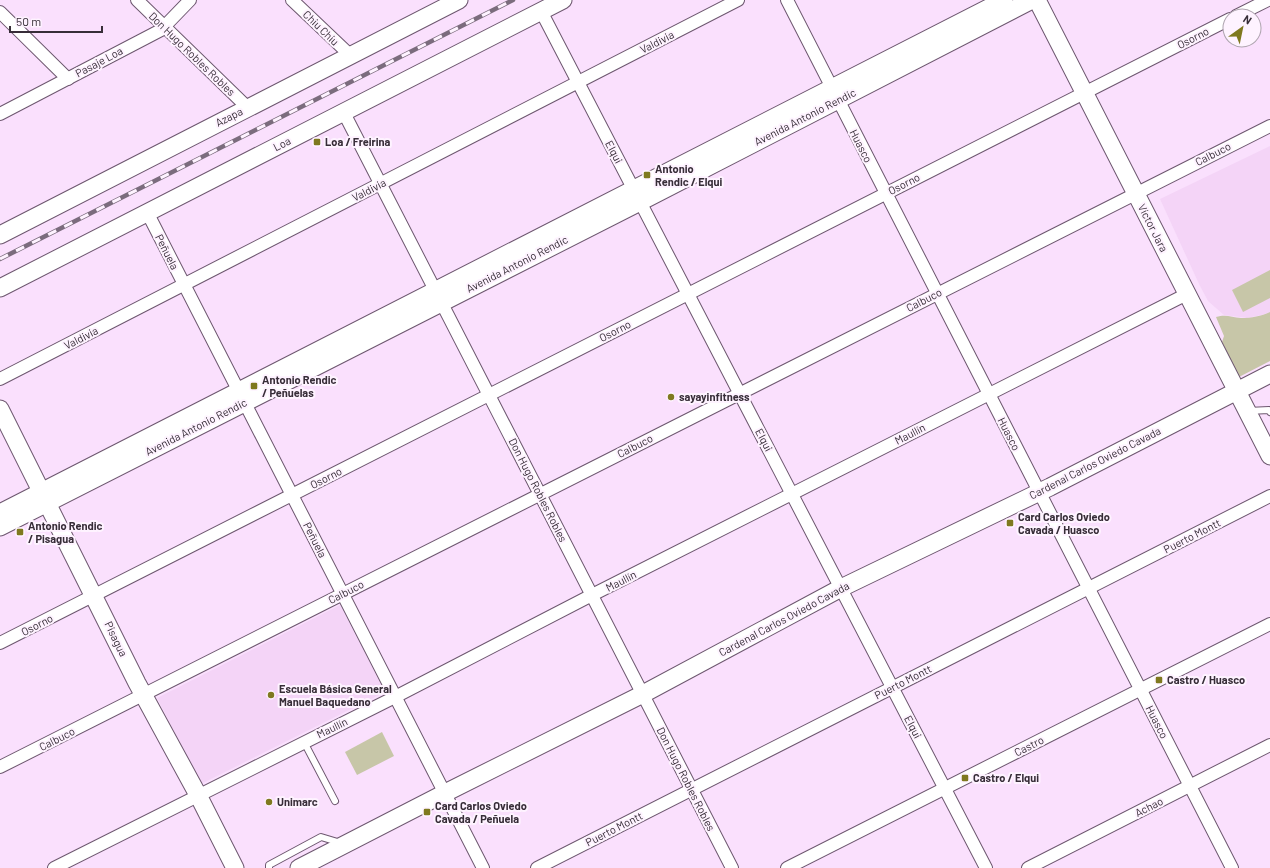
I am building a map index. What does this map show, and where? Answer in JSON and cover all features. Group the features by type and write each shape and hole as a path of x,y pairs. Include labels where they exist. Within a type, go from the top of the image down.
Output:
{"main road":[{"name":"Azapa","path":"0,235 457,0"},
{"name":"Loa","path":"0,288 563,0"},
{"name":"Avenida Antonio Rendic","path":"835,94 1004,0"},
{"name":"Avenida Antonio Rendic","path":"0,527 44,498 439,296 835,94 1032,0"},
{"name":"Víctor Jara","path":"1037,0 1270,456"},
{"name":"Cardenal Carlos Oviedo Cavada","path":"299,868 643,694 841,588 1039,492 1270,374"},
{"name":"Pisagua","path":"0,409 143,695 198,795 235,868"},
{"name":"Avenida Antonio Rendic","path":"0,513 44,498"}],"street":[{"name":"Don Hugo Robles Robles","path":"137,0 247,107"},
{"name":"Pasaje Loa","path":"0,114 161,30 190,0"},
{"name":"Chiu Chiu","path":"292,0 350,55"},
{"name":"Valdivia","path":"0,379 738,0"},
{"name":"Huasco","path":"787,0 1232,868"},
{"path":"1252,8 1268,0"},
{"path":"0,12 68,79"},
{"name":"Elqui","path":"541,12 986,868"},
{"name":"Osorno","path":"0,644 1222,23"},
{"name":"Don Hugo Robles Robles","path":"344,113 732,868"},
{"name":"Calbuco","path":"0,767 1270,126"},
{"name":"Peñuela","path":"147,212 483,868"},
{"name":"Maullín","path":"54,868 396,697 592,595 1187,294"},
{"name":"Puerto Montt","path":"537,868 1270,496"},
{"name":"Castro","path":"787,868 1270,624"},
{"name":"Achao","path":"1028,868 1270,745"}],"lane":[{"path":"1247,411 1269,410 1270,412"},
{"path":"304,742 334,801"},
{"path":"269,868 269,865 321,837 345,844"}],"shaded area":[{"path":"1270,146 1270,312 1247,318 1224,315 1208,301 1160,199"},
{"name":"Escuela Básica General Manuel Baquedano","path":"340,605 385,692 201,784 157,698"}],"green space":[{"path":"1270,270 1270,298 1243,312 1232,290"},
{"path":"1270,312 1270,361 1239,377 1222,342 1224,336 1216,317 1226,316 1249,318"},
{"path":"382,732 394,756 357,775 345,752"}],"railway":[{"path":"0,259 513,0"}],"place":[{"name":"Loa / Freirina","path":"317,142"},
{"name":"Antonio Rendic / Elqui","path":"647,175"},
{"name":"Antonio Rendic / Peñuelas","path":"254,386"},
{"name":"sayayinfitness","path":"671,397"},
{"name":"Card Carlos Oviedo Cavada / Huasco","path":"1010,523"},
{"name":"Antonio Rendic / Pisagua","path":"20,532"},
{"name":"Castro / Huasco","path":"1159,680"},
{"name":"Escuela Básica General Manuel Baquedano","path":"271,695"},
{"name":"Castro / Elqui","path":"965,778"},
{"name":"Unimarc","path":"269,802"},
{"name":"Card Carlos Oviedo Cavada / Peñuela","path":"427,812"}]}
